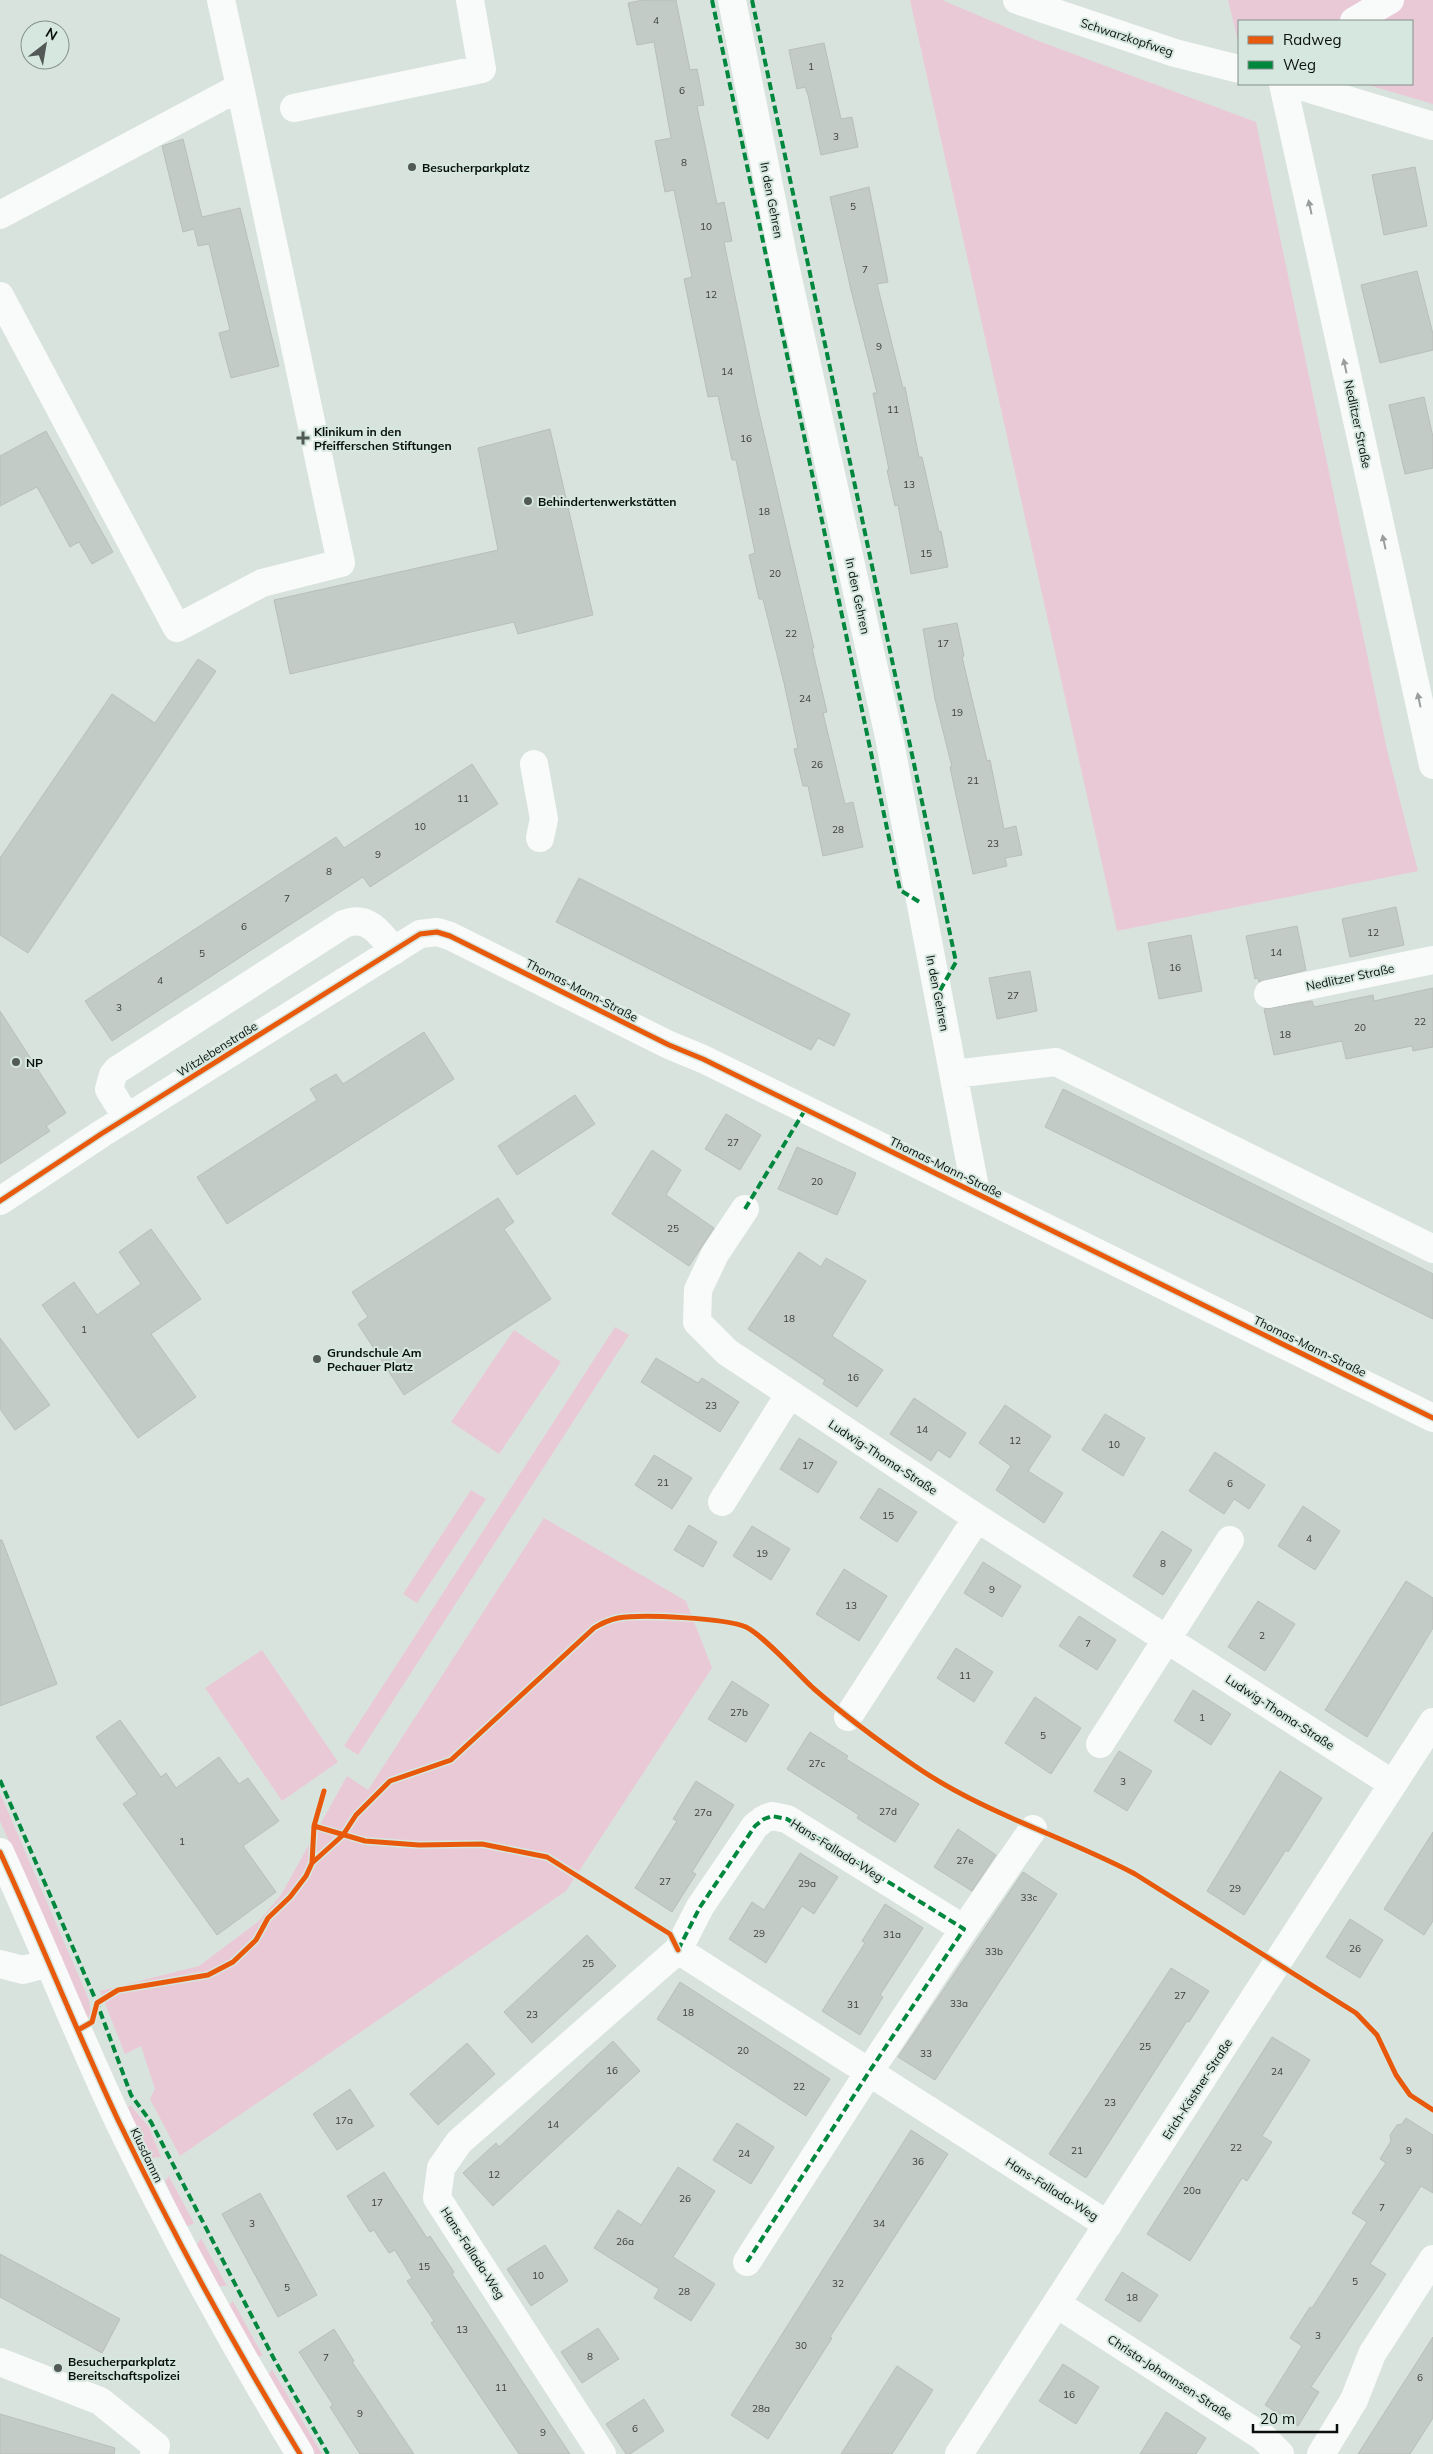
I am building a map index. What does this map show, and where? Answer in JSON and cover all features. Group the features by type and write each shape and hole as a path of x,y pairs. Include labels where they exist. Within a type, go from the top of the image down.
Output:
{"street":[{"path":"0,296 177,628 262,583 341,563 221,0"},
{"path":"294,108 482,69 470,0"},
{"name":"In den Gehren","path":"732,0 783,256 890,737 976,1193"},
{"name":"Schwarzkopfweg","path":"1017,0 1175,53 1238,69"},
{"path":"1350,0 1353,20"},
{"path":"1355,20 1390,0"},
{"name":"Nedlitzer Straße","path":"1283,85 1433,765"},
{"path":"1302,85 1332,89 1433,126"},
{"path":"0,215 240,87"},
{"path":"534,764 544,819 540,838"},
{"path":"127,1118 109,1088 112,1075 117,1070 344,924 359,920 368,924 381,934 394,951"},
{"name":"Witzlebenstraße","path":"0,1201 127,1118 420,934 437,932 450,936"},
{"name":"Thomas-Mann-Straße","path":"450,936 1433,1418"},
{"name":"Nedlitzer Straße","path":"1268,994 1433,960"},
{"path":"954,1074 1056,1062 1433,1249"},
{"name":"Ludwig-Thoma-Straße","path":"745,1208 715,1254 698,1290 697,1322 727,1352 789,1395 978,1518 1393,1784"},
{"path":"722,1502 789,1395"},
{"path":"848,1716 978,1518"},
{"path":"1100,1744 1230,1540"},
{"name":"Erich-Kästner-Straße","path":"959,2454 1433,1722"},
{"name":"Hans-Fallada-Weg","path":"602,2454 437,2198 441,2168 459,2142 678,1950 700,1907 752,1830 764,1819 772,1816 787,1819 964,1929"},
{"path":"747,2262 869,2072 1033,1828"},
{"name":"Klusdamm","path":"0,1852 118,2120 153,2191 245,2362 300,2454"},
{"name":"Hans-Fallada-Weg","path":"678,1950 1108,2225"},
{"path":"0,1964 23,1970 49,1963"},
{"path":"1321,2454 1354,2400 1372,2354 1433,2259"},
{"name":"Christa-Johannsen-Straße","path":"1056,2304 1263,2437 1280,2454"},
{"path":"0,2362 100,2401 156,2446 154,2454"}],"shaded area":[{"path":"910,0 942,0 1036,40 1256,122 1387,750 1418,871 1117,931"},
{"path":"1228,0 1433,0 1433,104 1368,85 1413,85 1413,20 1238,20 1238,41"},
{"path":"615,1327 629,1335 358,1755 344,1746"},
{"path":"514,1330 561,1362 499,1454 451,1422"},
{"path":"471,1490 486,1499 417,1603 403,1594"},
{"path":"544,1518 686,1601 712,1668 566,1891 180,2156 150,2099 155,2089 141,2046 125,2054 100,1991 199,1966 259,1921 281,1895 347,1776 368,1790"},
{"path":"262,1650 338,1762 282,1801 205,1688"},
{"path":"0,1793 89,2000 91,2014 87,2018 0,1821"},
{"path":"130,2105 149,2127 161,2157 150,2158 128,2108"},
{"path":"169,2176 194,2223 186,2227 165,2181"},
{"path":"201,2238 227,2286 219,2286 196,2246"},
{"path":"233,2301 263,2356 256,2357 228,2306"},
{"path":"272,2369 322,2454 315,2454 268,2376"}],"building":[{"path":"643,0 676,0 690,70 697,69 704,105 697,106 717,204 724,202 732,241 724,242 757,404 814,648 812,648 827,712 823,713 845,804 853,802 863,847 823,856 808,786 803,786 794,749 798,748 784,683 763,599 759,599 749,555 755,553 736,460 732,460 718,396 708,397 684,279 692,277 674,190 665,192 655,141 671,138 654,42 637,45 628,3"},
{"path":"824,43 841,119 852,117 858,147 821,155 808,95 805,87 797,89 789,50"},
{"path":"183,139 202,217 240,208 279,366 231,378 219,333 230,330 209,244 198,246 194,229 183,232 162,146"},
{"path":"1415,167 1427,226 1384,235 1372,175"},
{"path":"869,187 888,282 877,284 903,388 905,387 919,457 922,457 948,567 911,574 898,505 895,506 887,470 889,470 873,393 877,393 830,197"},
{"path":"1417,271 1433,334 1433,350 1380,363 1361,285"},
{"path":"1424,397 1433,437 1433,468 1405,474 1389,405"},
{"name":"Behindertenwerkstätten","path":"550,429 593,615 518,634 514,622 290,674 274,600 498,550 478,448"},
{"path":"46,431 113,552 92,564 79,542 70,547 37,487 0,506 0,456"},
{"path":"957,623 964,656 962,657 987,761 990,760 1004,829 1016,826 1022,855 1005,858 1007,866 973,874 950,767 952,767 935,699 923,629"},
{"path":"198,659 216,671 28,953 0,935 0,858 112,694 155,723"},
{"path":"472,764 498,804 370,887 363,877 112,1041 85,1001 336,837 344,848"},
{"path":"579,878 850,1014 834,1046 818,1038 811,1050 556,922"},
{"path":"1396,907 1404,945 1350,957 1342,919"},
{"path":"1297,926 1306,970 1259,982 1258,978 1255,979 1246,936"},
{"path":"1191,935 1202,991 1159,999 1148,943"},
{"path":"1030,971 1037,1011 997,1019 989,978"},
{"path":"1433,988 1433,1047 1413,1051 1412,1046 1346,1059 1342,1041 1274,1055 1264,1009 1312,1001 1314,1007 1373,995 1374,1001"},
{"name":"NP","path":"0,1011 66,1113 46,1126 50,1131 0,1164"},
{"path":"424,1032 454,1079 227,1224 197,1177 317,1100 310,1089 336,1074 343,1084"},
{"path":"1063,1089 1433,1274 1433,1319 1045,1127"},
{"path":"575,1095 595,1124 517,1175 498,1146"},
{"path":"726,1114 761,1135 740,1170 705,1149"},
{"path":"797,1147 856,1173 837,1215 778,1189"},
{"path":"652,1150 681,1170 666,1195 714,1228 689,1266 612,1214"},
{"path":"498,1198 514,1222 504,1229 551,1299 404,1395 358,1324 368,1317 352,1292"},
{"path":"151,1229 201,1299 151,1334 196,1397 138,1438 42,1305 74,1282 97,1315 141,1284 119,1252"},
{"path":"799,1252 821,1267 826,1258 866,1281 832,1336 883,1370 857,1407 823,1384 825,1380 748,1329"},
{"path":"0,1338 50,1405 15,1430 0,1409"},
{"path":"656,1358 698,1383 702,1378 739,1402 720,1432 641,1382"},
{"path":"914,1398 966,1433 950,1458 938,1450 931,1461 890,1434"},
{"path":"1005,1405 1051,1436 1028,1471 1063,1493 1044,1523 996,1490 1011,1466 979,1443"},
{"path":"1105,1414 1145,1438 1123,1476 1082,1450"},
{"path":"799,1438 837,1462 818,1493 780,1469"},
{"path":"1215,1452 1265,1485 1249,1509 1234,1499 1224,1514 1189,1491"},
{"path":"654,1455 692,1478 672,1509 635,1485"},
{"path":"879,1488 917,1512 897,1542 860,1518"},
{"path":"1303,1506 1340,1531 1315,1570 1278,1546"},
{"path":"689,1525 717,1542 703,1567 674,1550"},
{"path":"752,1526 790,1549 771,1580 733,1556"},
{"path":"1162,1531 1192,1550 1163,1595 1133,1576"},
{"path":"0,1540 2,1540 57,1684 0,1706"},
{"path":"983,1562 1021,1586 1002,1617 964,1593"},
{"path":"844,1569 887,1596 859,1641 816,1614"},
{"path":"1406,1581 1433,1598 1433,1628 1367,1737 1325,1710"},
{"path":"1258,1601 1295,1624 1265,1671 1228,1647"},
{"path":"1079,1616 1116,1640 1097,1670 1059,1646"},
{"path":"956,1648 993,1672 974,1702 937,1678"},
{"path":"732,1681 769,1705 746,1742 708,1719"},
{"path":"1193,1690 1231,1714 1211,1745 1174,1721"},
{"path":"1035,1697 1081,1728 1051,1774 1005,1743"},
{"path":"120,1720 161,1777 166,1773 176,1788 219,1757 239,1784 248,1778 279,1821 243,1846 276,1892 217,1935 123,1804 137,1794 96,1737"},
{"path":"810,1732 848,1756 846,1759 919,1804 895,1842 857,1818 859,1815 787,1769"},
{"path":"1119,1751 1152,1771 1127,1811 1094,1791"},
{"path":"1280,1771 1322,1798 1288,1852 1286,1850 1244,1915 1207,1891"},
{"path":"696,1781 734,1805 692,1872 696,1874 672,1912 635,1888 677,1821 673,1819"},
{"path":"958,1829 996,1855 972,1891 934,1867"},
{"path":"1433,1832 1433,1921 1424,1935 1384,1909"},
{"path":"800,1853 838,1877 814,1914 802,1906 766,1963 729,1939 752,1902 764,1910"},
{"path":"1023,1872 1057,1894 935,2080 898,2057"},
{"path":"885,1904 923,1928 880,1995 883,1997 860,2035 822,2011 865,1943 862,1941"},
{"path":"1350,1919 1383,1940 1360,1978 1326,1957"},
{"path":"587,1935 616,1966 532,2043 504,2012"},
{"path":"1171,1968 1209,1991 1189,2022 1187,2021 1086,2178 1049,2154"},
{"path":"680,1982 830,2079 806,2116 657,2019"},
{"path":"1272,2037 1310,2060 1262,2136 1272,2142 1247,2181 1242,2178 1190,2261 1147,2234"},
{"path":"613,2041 640,2071 493,2206 463,2173 496,2143 499,2147"},
{"path":"467,2043 495,2074 438,2125 410,2094"},
{"path":"350,2089 374,2126 337,2150 313,2114"},
{"path":"1406,2118 1433,2135 1433,2193 1421,2186 1370,2264 1386,2274 1311,2387 1319,2392 1298,2426 1265,2405 1302,2346 1290,2338 1310,2307 1312,2308 1367,2222 1352,2213 1386,2163 1380,2159 1391,2141 1390,2135 1397,2125 1402,2124"},
{"path":"737,2123 774,2147 751,2184 713,2160"},
{"path":"911,2130 948,2154 830,2337 832,2338 768,2439 731,2415"},
{"path":"678,2167 715,2191 673,2257 715,2284 691,2321 654,2298 659,2289 594,2248 618,2210 641,2225"},
{"path":"384,2172 427,2238 430,2236 454,2272 452,2274 570,2454 519,2454 431,2323 434,2321 407,2281 412,2278 395,2250 389,2253 374,2230 370,2232 347,2196"},
{"path":"260,2193 317,2295 278,2317 222,2214"},
{"path":"545,2245 568,2281 531,2306 507,2269"},
{"path":"0,2254 120,2319 102,2353 0,2297"},
{"path":"1122,2272 1158,2295 1140,2322 1105,2300"},
{"path":"598,2328 619,2359 582,2383 561,2352"},
{"path":"334,2329 354,2361 352,2362 414,2454 360,2454 330,2407 333,2405 299,2352"},
{"path":"1433,2337 1433,2418 1410,2454 1358,2454"},
{"path":"1063,2364 1099,2387 1076,2424 1039,2401"},
{"path":"897,2366 933,2390 892,2454 841,2454"},
{"path":"644,2399 664,2431 630,2454 626,2454 606,2424"},
{"path":"1166,2412 1206,2438 1196,2454 1140,2454"},
{"path":"0,2414 115,2448 114,2454 0,2454"}],"marked path":[{"path":"712,0 900,890 921,903"},
{"path":"752,0 956,962 938,994"},
{"path":"745,1209 805,1110"},
{"path":"0,1780 97,2003 131,2095 151,2122 274,2359 328,2454"},
{"path":"678,1950 700,1907 755,1826 772,1816 787,1819 964,1929 869,2072 747,2262"}],"cycle path":[{"path":"0,1201 101,1134 420,934 437,932 450,936 669,1045 703,1059 1433,1418"},
{"path":"78,2030 92,2022 97,2003 118,1990 208,1975 233,1962 256,1940 268,1918 290,1897 306,1876 312,1863 343,1835 356,1815 390,1781 451,1760 594,1628 618,1618 645,1616 683,1618 721,1621 746,1627 753,1631 838,1709 889,1748 941,1783 996,1811 1108,1860 1135,1874 1356,2013 1377,2035 1396,2075 1410,2095 1433,2110"},
{"path":"312,1863 314,1826 324,1791"},
{"path":"314,1826 365,1841 419,1845 482,1844 547,1857 670,1934 678,1950"},
{"path":"0,1852 119,2122 140,2165 205,2290 300,2454"}],"place":[{"name":"Besucherparkplatz","path":"412,167"},
{"name":"Klinikum in den Pfeifferschen Stiftungen","path":"303,438"},
{"name":"Behindertenwerkstätten","path":"528,501"},
{"name":"NP","path":"16,1062"},
{"name":"Grundschule Am Pechauer Platz","path":"317,1359"},
{"name":"Besucherparkplatz Bereitschaftspolizei","path":"58,2368"}]}
